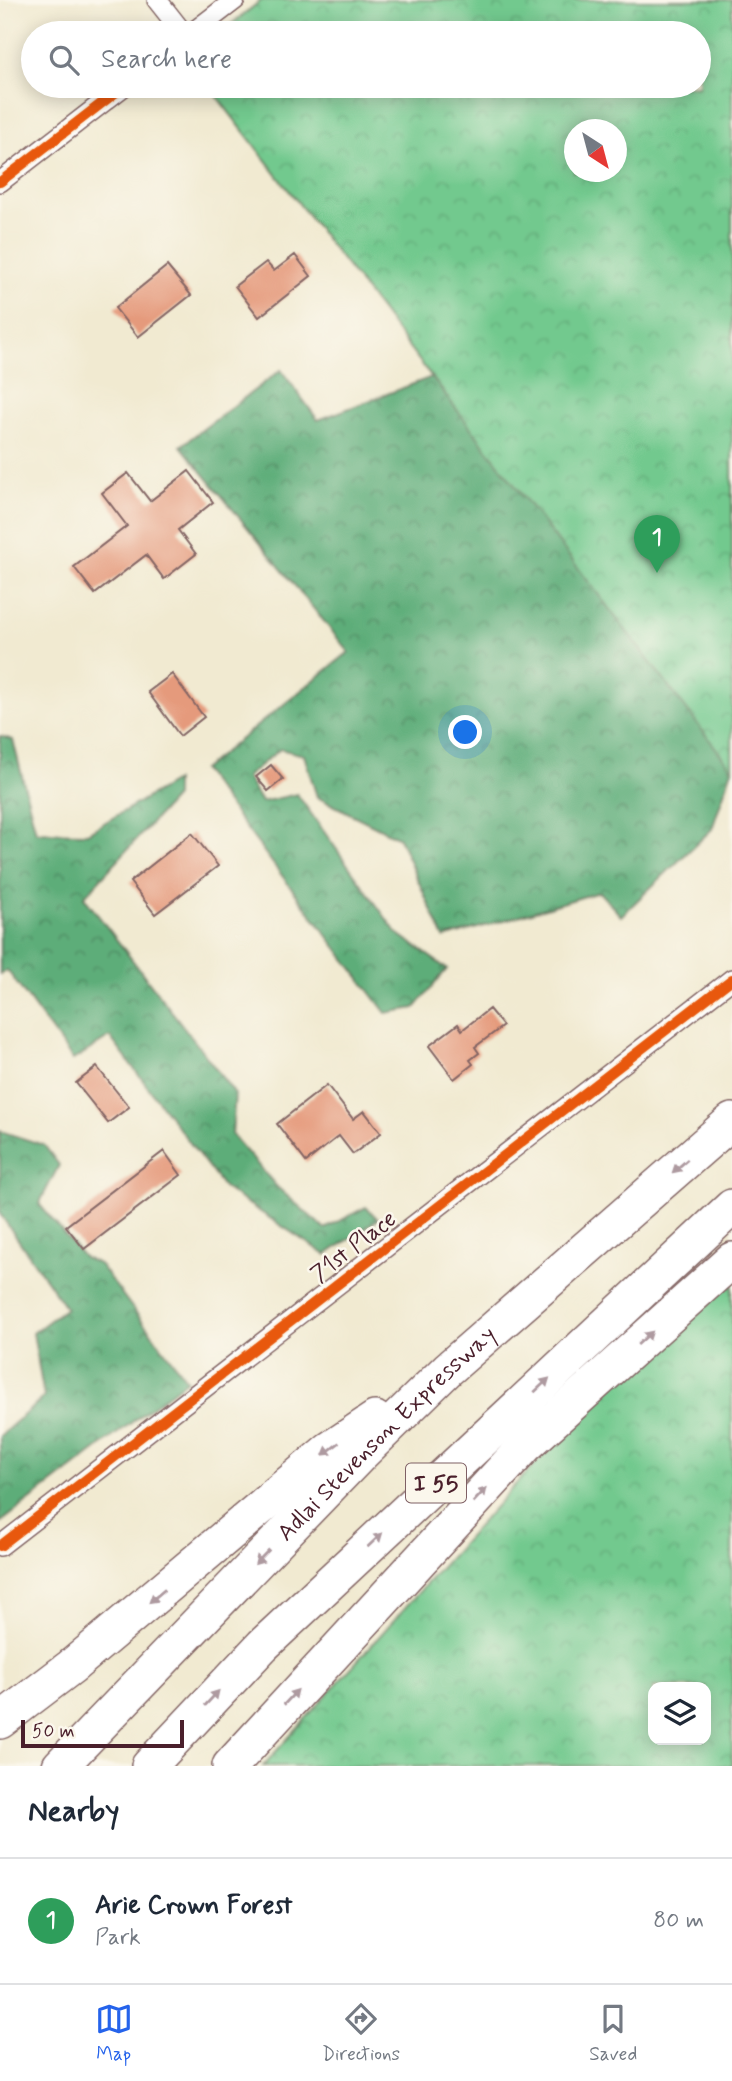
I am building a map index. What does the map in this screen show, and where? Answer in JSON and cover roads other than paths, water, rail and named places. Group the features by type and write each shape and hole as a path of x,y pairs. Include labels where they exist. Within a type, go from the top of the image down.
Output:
{"highway":[{"name":"Adlai Stevenson Expressway","path":"60,1766 361,1454 448,1369 732,1121"},
{"name":"I 55","path":"149,1766 263,1644 732,1207"},
{"path":"228,1766 526,1445 732,1260"},
{"path":"0,1721 71,1667 330,1449 448,1369"}],"street":[{"path":"157,0 174,21"},
{"path":"208,21 235,0"},
{"path":"0,182 108,98"},
{"name":"71st Place","path":"0,1546 732,979"}],"place":[{"name":"Arie Crown Forest","path":"657,573"}]}
